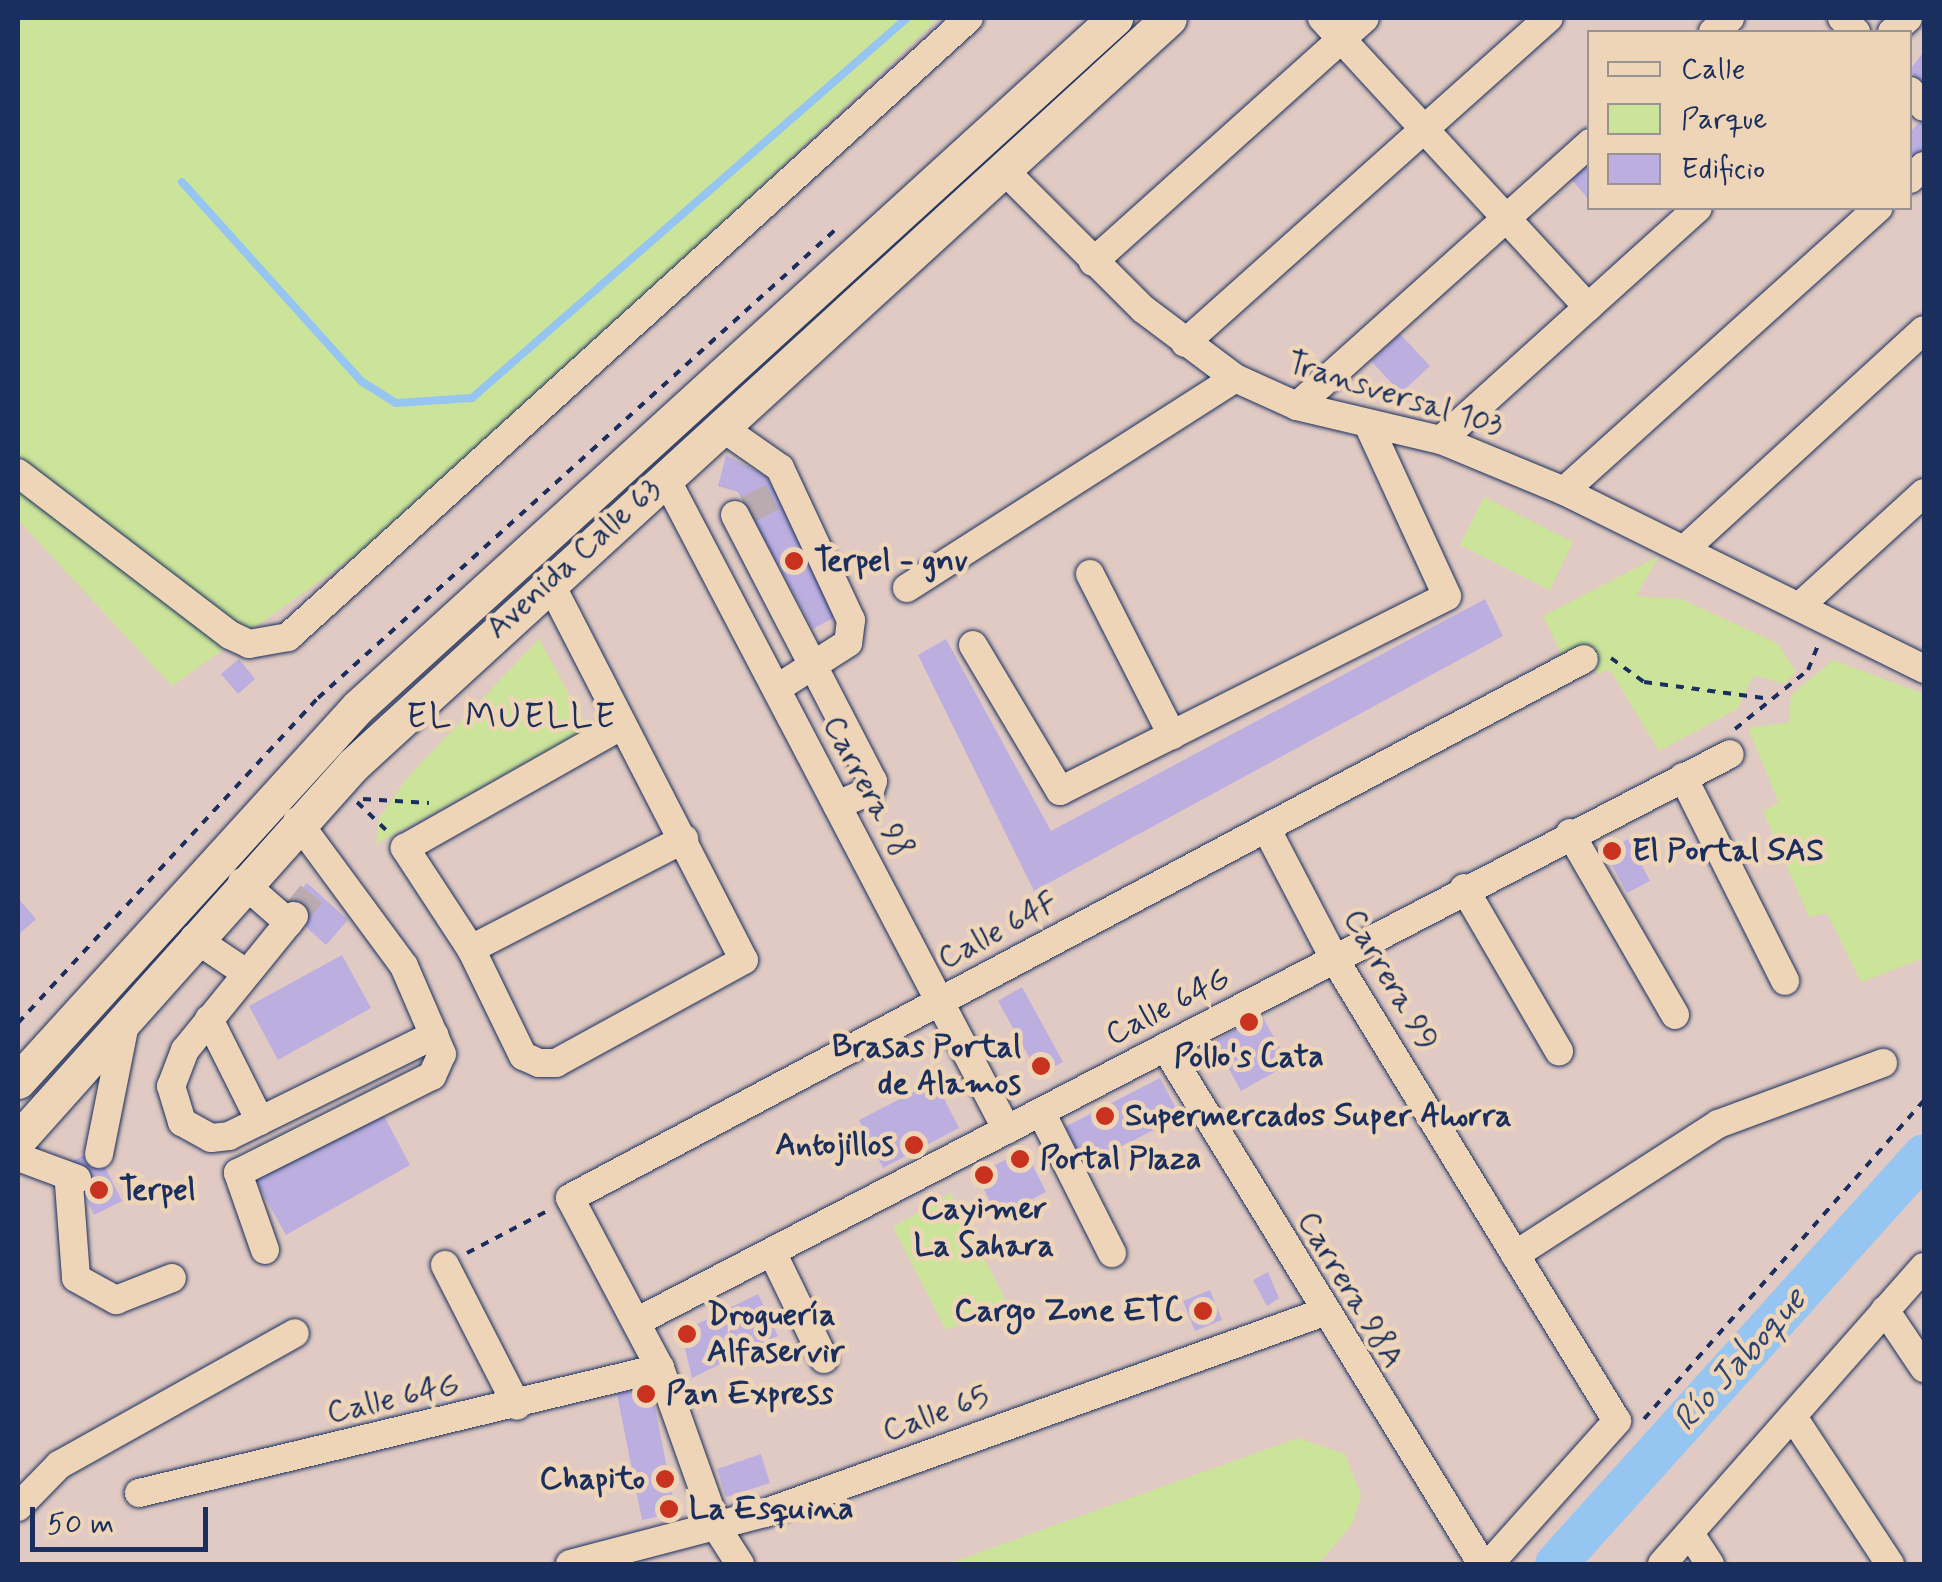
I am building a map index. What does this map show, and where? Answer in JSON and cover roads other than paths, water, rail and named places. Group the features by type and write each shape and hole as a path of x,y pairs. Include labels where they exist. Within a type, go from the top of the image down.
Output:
{"main road":[{"name":"Avenida Calle 63","path":"18,1080 358,707 1115,18"},
{"name":"Avenida Calle 63","path":"18,1140 128,1008 296,821 549,581 1169,18"}],"street":[{"path":"18,474 230,636 249,644 288,637 968,18"},
{"path":"1322,18 1588,307"},
{"path":"1093,262 1365,18"},
{"path":"1186,344 1549,18"},
{"path":"1297,406 1587,146"},
{"name":"Transversal 103","path":"1002,168 1093,262 1186,344 1234,378 1297,406 1441,440 1564,491 1688,547 1923,666"},
{"path":"1441,440 1696,210"},
{"path":"1564,491 1876,210"},
{"path":"1688,547 1924,330"},
{"path":"907,588 1234,378"},
{"path":"973,645 1060,791 1447,596 1368,424"},
{"path":"720,426 766,454 782,492 851,620 848,643 816,668 776,688"},
{"name":"Carrera 98","path":"664,477 943,1001 1007,1130"},
{"path":"1802,604 1924,493"},
{"path":"695,535 741,512 767,576 873,781 870,791 837,805"},
{"path":"1090,574 1172,736"},
{"path":"727,596 767,576"},
{"path":"549,581 744,960 556,1062 523,1056 471,949 405,848 473,806 622,726"},
{"name":"Calle 64F","path":"638,1320 570,1198 1584,660"},
{"name":"Calle 64G","path":"638,1320 1335,960 1570,833 1730,754"},
{"path":"1683,777 1785,981"},
{"path":"264,1250 235,1188 238,1173 432,1076 442,1054 404,966 296,821"},
{"name":"Carrera 99","path":"1266,828 1335,960 1624,1427 1485,1564"},
{"path":"1570,833 1675,1015"},
{"path":"471,949 684,838"},
{"path":"314,890 334,868"},
{"path":"242,882 292,919 209,1020 175,1071 182,1122 211,1138 260,1121 434,1035"},
{"path":"1464,888 1558,1051"},
{"path":"194,938 246,973"},
{"path":"99,1154 128,1008"},
{"path":"209,1020 260,1121"},
{"name":"Carrera 98A","path":"1165,1048 1321,1313 1485,1564"},
{"path":"1515,1255 1718,1124 1883,1063"},
{"path":"1041,1112 1112,1254"},
{"path":"18,1157 73,1182 76,1278 116,1300 172,1278"},
{"path":"772,1252 824,1359"},
{"path":"445,1264 517,1406"},
{"path":"1662,1564 1924,1267"},
{"path":"1886,1310 1924,1368"},
{"name":"Calle 65","path":"570,1564 718,1528 1321,1313"},
{"path":"638,1320 660,1368 718,1528 740,1564"},
{"path":"18,1506 59,1465 295,1333"},
{"name":"Calle 64G","path":"140,1493 517,1406 660,1368"},
{"path":"1794,1417 1890,1564"},
{"path":"1691,1534 1710,1564"}],"waterway":[{"path":"182,182 361,381 396,403 472,398 907,18"},
{"name":"Río Jaboque","path":"1556,1564 1924,1155"}],"tunnel":[{"path":"747,510 776,495"},
{"path":"294,916 314,890"}],"place":[{"name":"Terpel - gnv","path":"794,561"},
{"name":"El Portal SAS","path":"1612,851"},
{"name":"Pollo's Cata","path":"1249,1022"},
{"name":"Brasas Portal de Alamos","path":"1041,1066"},
{"name":"Supermercados Super Ahorra","path":"1105,1116"},
{"name":"Antojillos","path":"914,1145"},
{"name":"Portal Plaza","path":"1020,1159"},
{"name":"Cayimer La Sahara","path":"984,1175"},
{"name":"Terpel","path":"99,1190"},
{"name":"Cargo Zone ETC","path":"1203,1311"},
{"name":"Droguería Alfaservir","path":"687,1334"},
{"name":"Pan Express","path":"646,1394"},
{"name":"Chapito","path":"665,1479"},
{"name":"La Esquina","path":"669,1509"}],"district":[{"name":"EL MUELLE","path":"512,717"}]}
